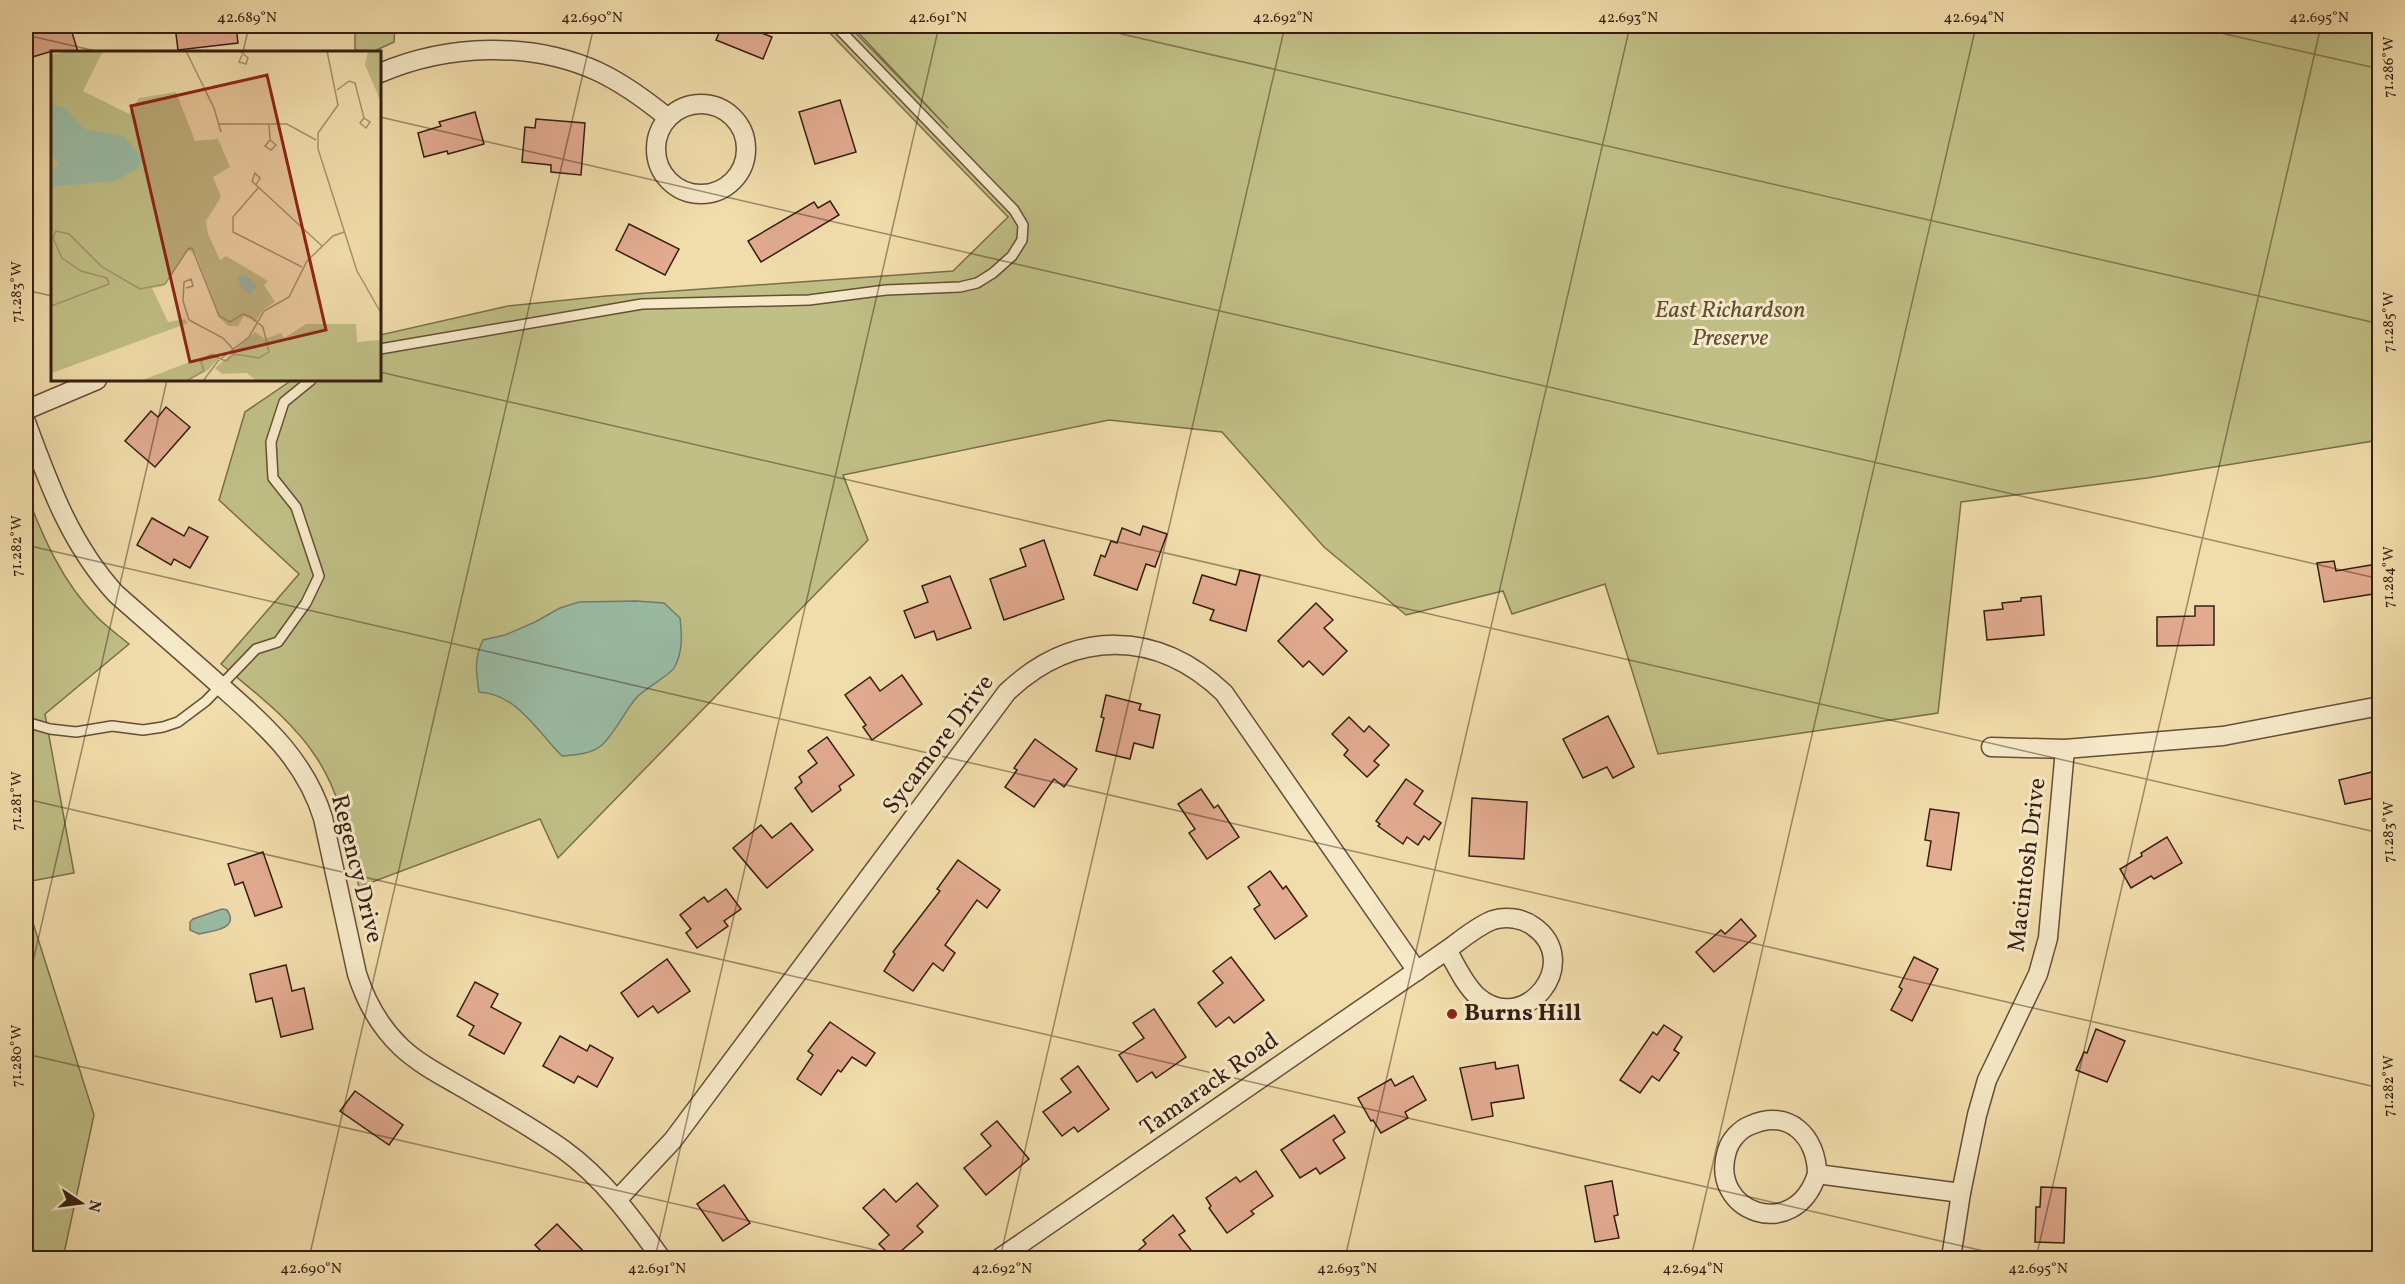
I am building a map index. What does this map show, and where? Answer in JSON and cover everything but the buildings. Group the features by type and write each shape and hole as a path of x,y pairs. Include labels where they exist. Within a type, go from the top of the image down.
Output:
{"street":[{"path":"381,74 420,59 445,54 493,50 538,54 580,64 600,72 640,95 668,117"},
{"path":"704,103 714,105 731,114 738,122 746,140 745,159 737,177 722,190 703,195 684,191 668,180 658,163 656,154 658,134 668,117 684,106 704,103"},
{"path":"26,410 95,381"},
{"name":"Regency Drive","path":"26,422 62,515 100,577 116,594 273,734 300,766 323,818 362,990 389,1035 428,1067 566,1151 617,1200 661,1258"},
{"name":"Sycamore Drive","path":"617,1200 673,1140 1007,692 1038,666 1075,650 1116,645 1136,646 1175,657 1209,679 1224,693 1417,971"},
{"path":"1991,747 2066,749 2223,736 2379,706"},
{"name":"Macintosh Drive","path":"1951,1258 1960,1193 1977,1114 1987,1080 2038,974 2048,938 2066,749"},
{"name":"Tamarack Road","path":"1000,1258 1447,950 1493,920 1502,918 1521,920 1538,929 1552,954 1549,981 1538,997 1521,1006 1503,1008 1493,1006 1477,996 1447,950"},
{"path":"1763,1120 1778,1120 1804,1133 1813,1145 1817,1159 1817,1174 1812,1190 1802,1203 1788,1211 1772,1214 1741,1204 1731,1192 1725,1176 1724,1160 1737,1134 1749,1125 1763,1120"},
{"path":"1817,1174 1960,1193"}],"lane":[{"path":"381,349 642,304 809,300 886,290 960,286 977,283 993,273 1012,256 1022,240 1023,225 1014,210 836,26"},
{"path":"26,722 50,729 76,732 112,726 143,730 163,728 193,712 256,649 278,642 306,603 319,576 296,507 273,478 271,442 284,402 310,381"}],"green space":[{"path":"355,26 395,26 394,42 374,51 355,51"},
{"name":"East Richardson Preserve","path":"823,26 849,26 948,128 852,26 2379,26 2379,440 2147,478 1961,502 1938,713 1658,754 1605,584 1512,614 1503,591 1406,615 1324,547 1222,432 1109,420 843,475 868,540 558,858 540,819 359,887 338,803 316,757 284,719 221,664 299,574 219,500 245,412 291,381 381,381 381,335 508,306 606,296 953,271 1008,217"},
{"path":"26,493 55,558 74,589 97,617 129,644 45,714 74,873 26,882"},
{"path":"26,901 94,1115 63,1258 26,1258"}],"shaded area":[{"path":"579,602 664,603 680,618 679,656 672,671 638,696 612,734 598,748 583,754 562,756 535,725 515,707 492,694 479,692 476,666 483,640 505,635 560,608"},
{"path":"222,909 227,910 230,916 230,921 223,928 199,934 190,930 190,922 193,919"}],"place":[{"name":"Burns Hill","path":"1452,1014"}]}
